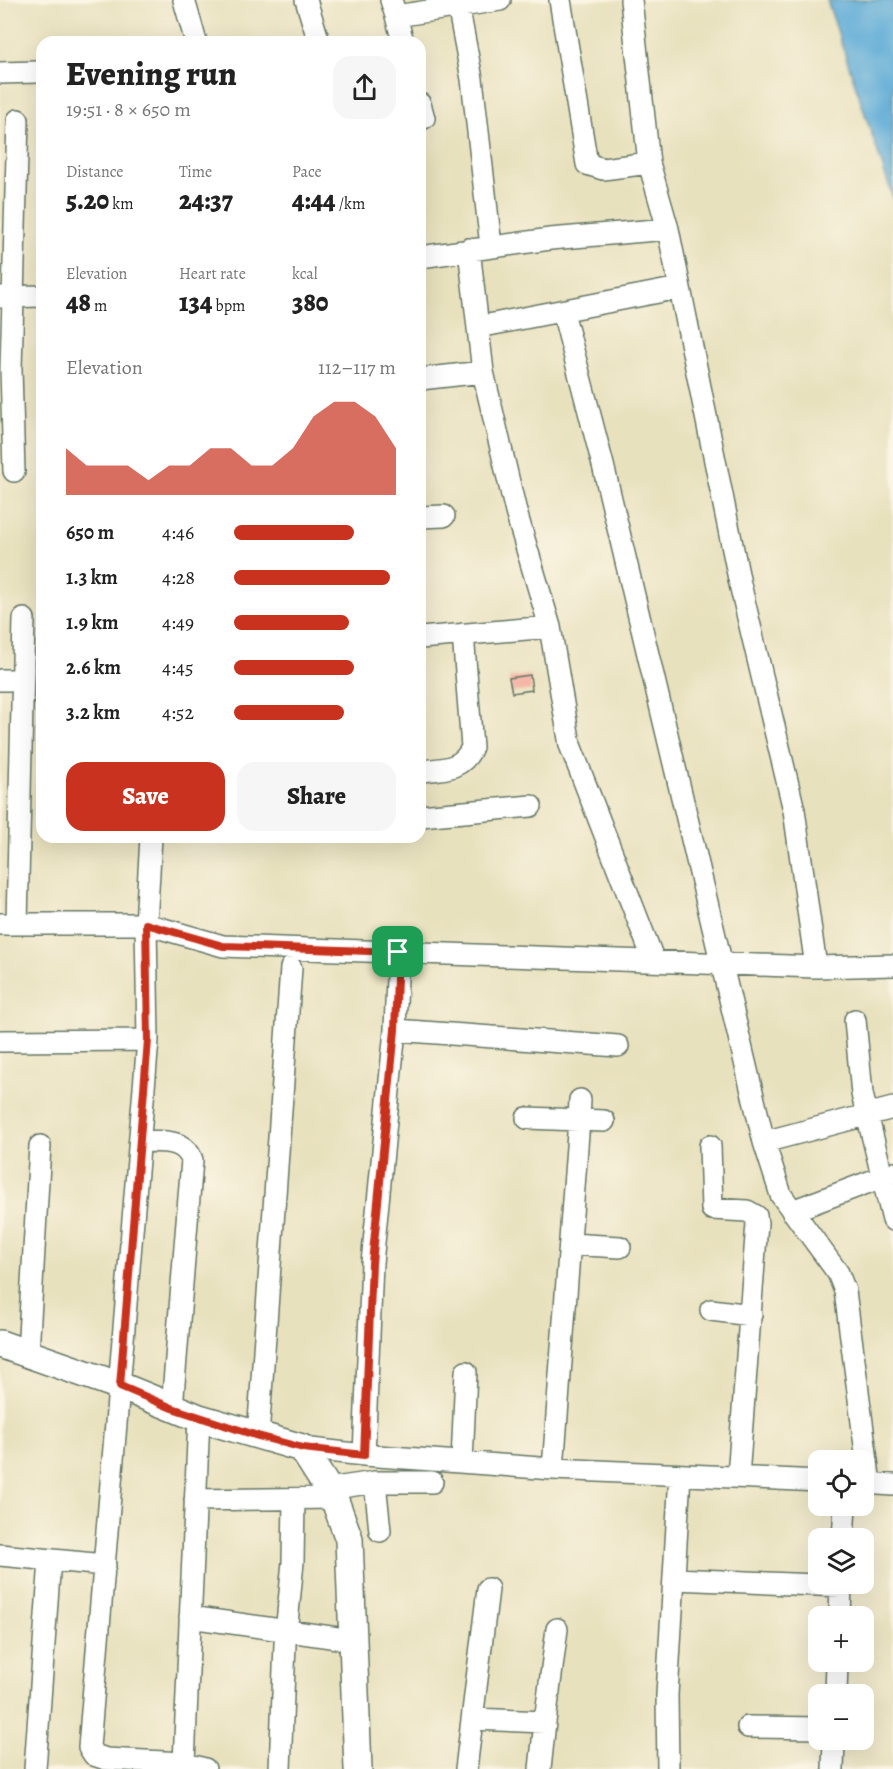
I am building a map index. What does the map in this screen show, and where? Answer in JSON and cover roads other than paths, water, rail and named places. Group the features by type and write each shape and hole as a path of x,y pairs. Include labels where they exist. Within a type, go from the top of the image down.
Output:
{"main road":[{"path":"0,1344 120,1386 198,1418 303,1448 331,1493 349,1539 358,1769"}],"street":[{"path":"184,0 194,36"},
{"path":"306,0 317,36"},
{"path":"401,36 394,8 500,0"},
{"path":"560,0 587,164 603,170 649,163"},
{"path":"631,0 649,163 668,229 740,584 794,810 816,967"},
{"path":"458,4 472,79 491,246"},
{"path":"0,73 36,72"},
{"path":"14,471 7,297 18,120"},
{"path":"426,256 491,246 668,229"},
{"path":"469,249 483,372 516,512 550,627 570,745 654,961"},
{"path":"478,327 679,288"},
{"path":"7,297 36,296"},
{"path":"563,312 603,465 764,1142 781,1196 838,1273 845,1291 863,1450"},
{"path":"426,379 483,372"},
{"path":"426,517 444,516"},
{"path":"24,619 9,924 146,924 223,946 816,967 893,965"},
{"path":"426,637 550,627"},
{"path":"426,771 450,769 467,759 472,747 463,634"},
{"path":"0,680 22,680"},
{"path":"426,815 531,806"},
{"path":"151,843 146,924 148,1040 89,1747 94,1755 106,1759 184,1763 205,1769"},
{"path":"364,1455 372,1263 395,1030 398,952"},
{"path":"258,1436 291,968"},
{"path":"855,1020 862,1094 888,1175 893,1220"},
{"path":"395,1030 618,1046"},
{"path":"0,1041 148,1040"},
{"path":"764,1142 893,1108"},
{"path":"526,1118 579,1110 604,1121"},
{"path":"553,1469 579,1110"},
{"path":"140,1141 182,1144 189,1150 192,1160 172,1408"},
{"path":"28,1353 40,1146"},
{"path":"710,1146 712,1209 747,1210 756,1216 751,1315 738,1477"},
{"path":"792,1211 888,1175"},
{"path":"570,1244 620,1247"},
{"path":"711,1310 751,1315"},
{"path":"462,1462 466,1371"},
{"path":"184,1763 198,1418"},
{"path":"303,1448 364,1455 553,1469 808,1480"},
{"path":"668,1769 667,1695 680,1474"},
{"path":"195,1500 294,1499 375,1482 432,1482"},
{"path":"375,1482 380,1531"},
{"path":"874,1484 893,1485"},
{"path":"280,1769 286,1631 293,1562 294,1499"},
{"path":"0,1555 105,1565"},
{"path":"35,1769 50,1560"},
{"path":"674,1579 808,1584"},
{"path":"466,1769 488,1589"},
{"path":"190,1617 352,1640"},
{"path":"540,1769 557,1629"},
{"path":"472,1719 545,1722"},
{"path":"748,1727 808,1728"},
{"path":"833,1769 834,1750"}],"water":[{"path":"827,0 893,0 893,198"}]}
